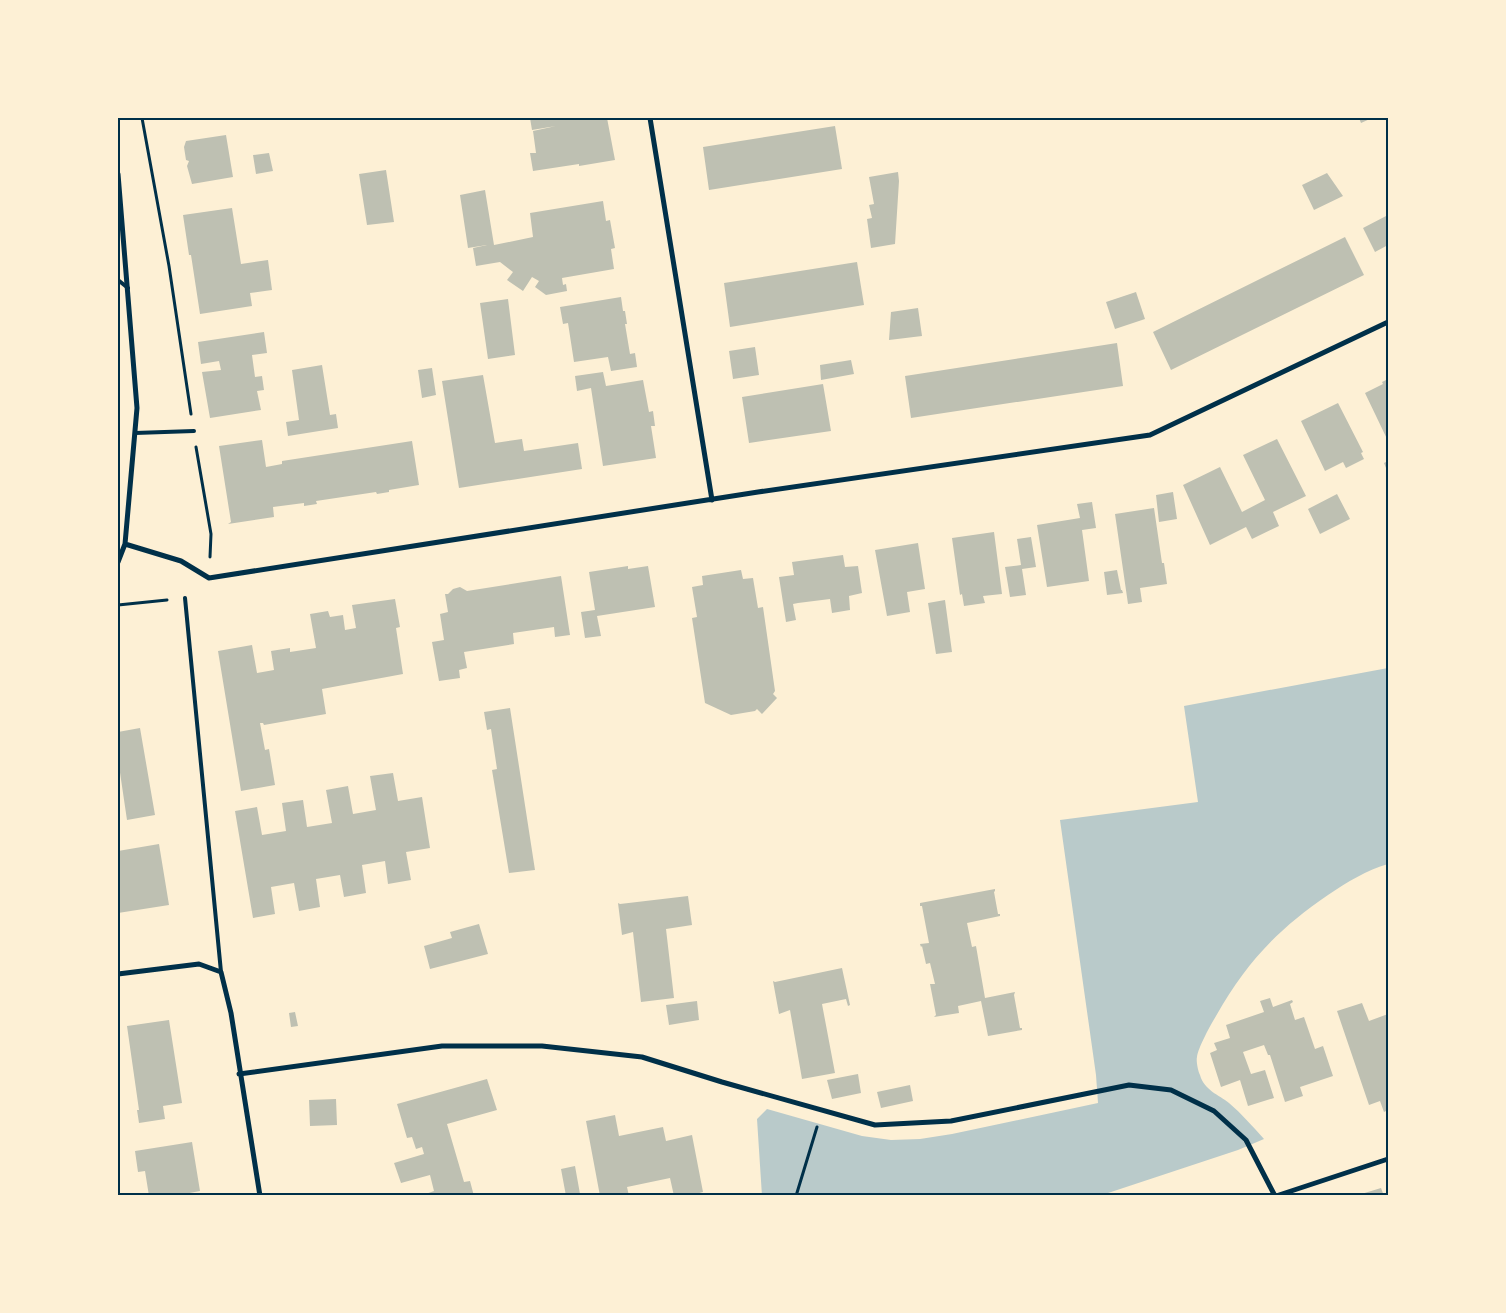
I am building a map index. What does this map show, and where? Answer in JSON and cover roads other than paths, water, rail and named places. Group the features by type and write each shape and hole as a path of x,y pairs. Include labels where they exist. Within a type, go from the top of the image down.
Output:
{"street":[{"path":"650,118 712,500"},
{"path":"118,174 137,408 124,544 118,562"},
{"path":"124,544 181,561 209,578 758,492 1150,435 1388,322"},
{"path":"118,974 199,964 221,972 231,1013 239,1074 260,1196"},
{"path":"239,1074 442,1046 542,1046 642,1057 874,1125 951,1121 1130,1085 1171,1090 1214,1111 1246,1140 1276,1196 1388,1159"}],"lane":[{"path":"118,280 128,288"},
{"path":"134,433 194,431"},
{"path":"185,598 221,972"}]}
